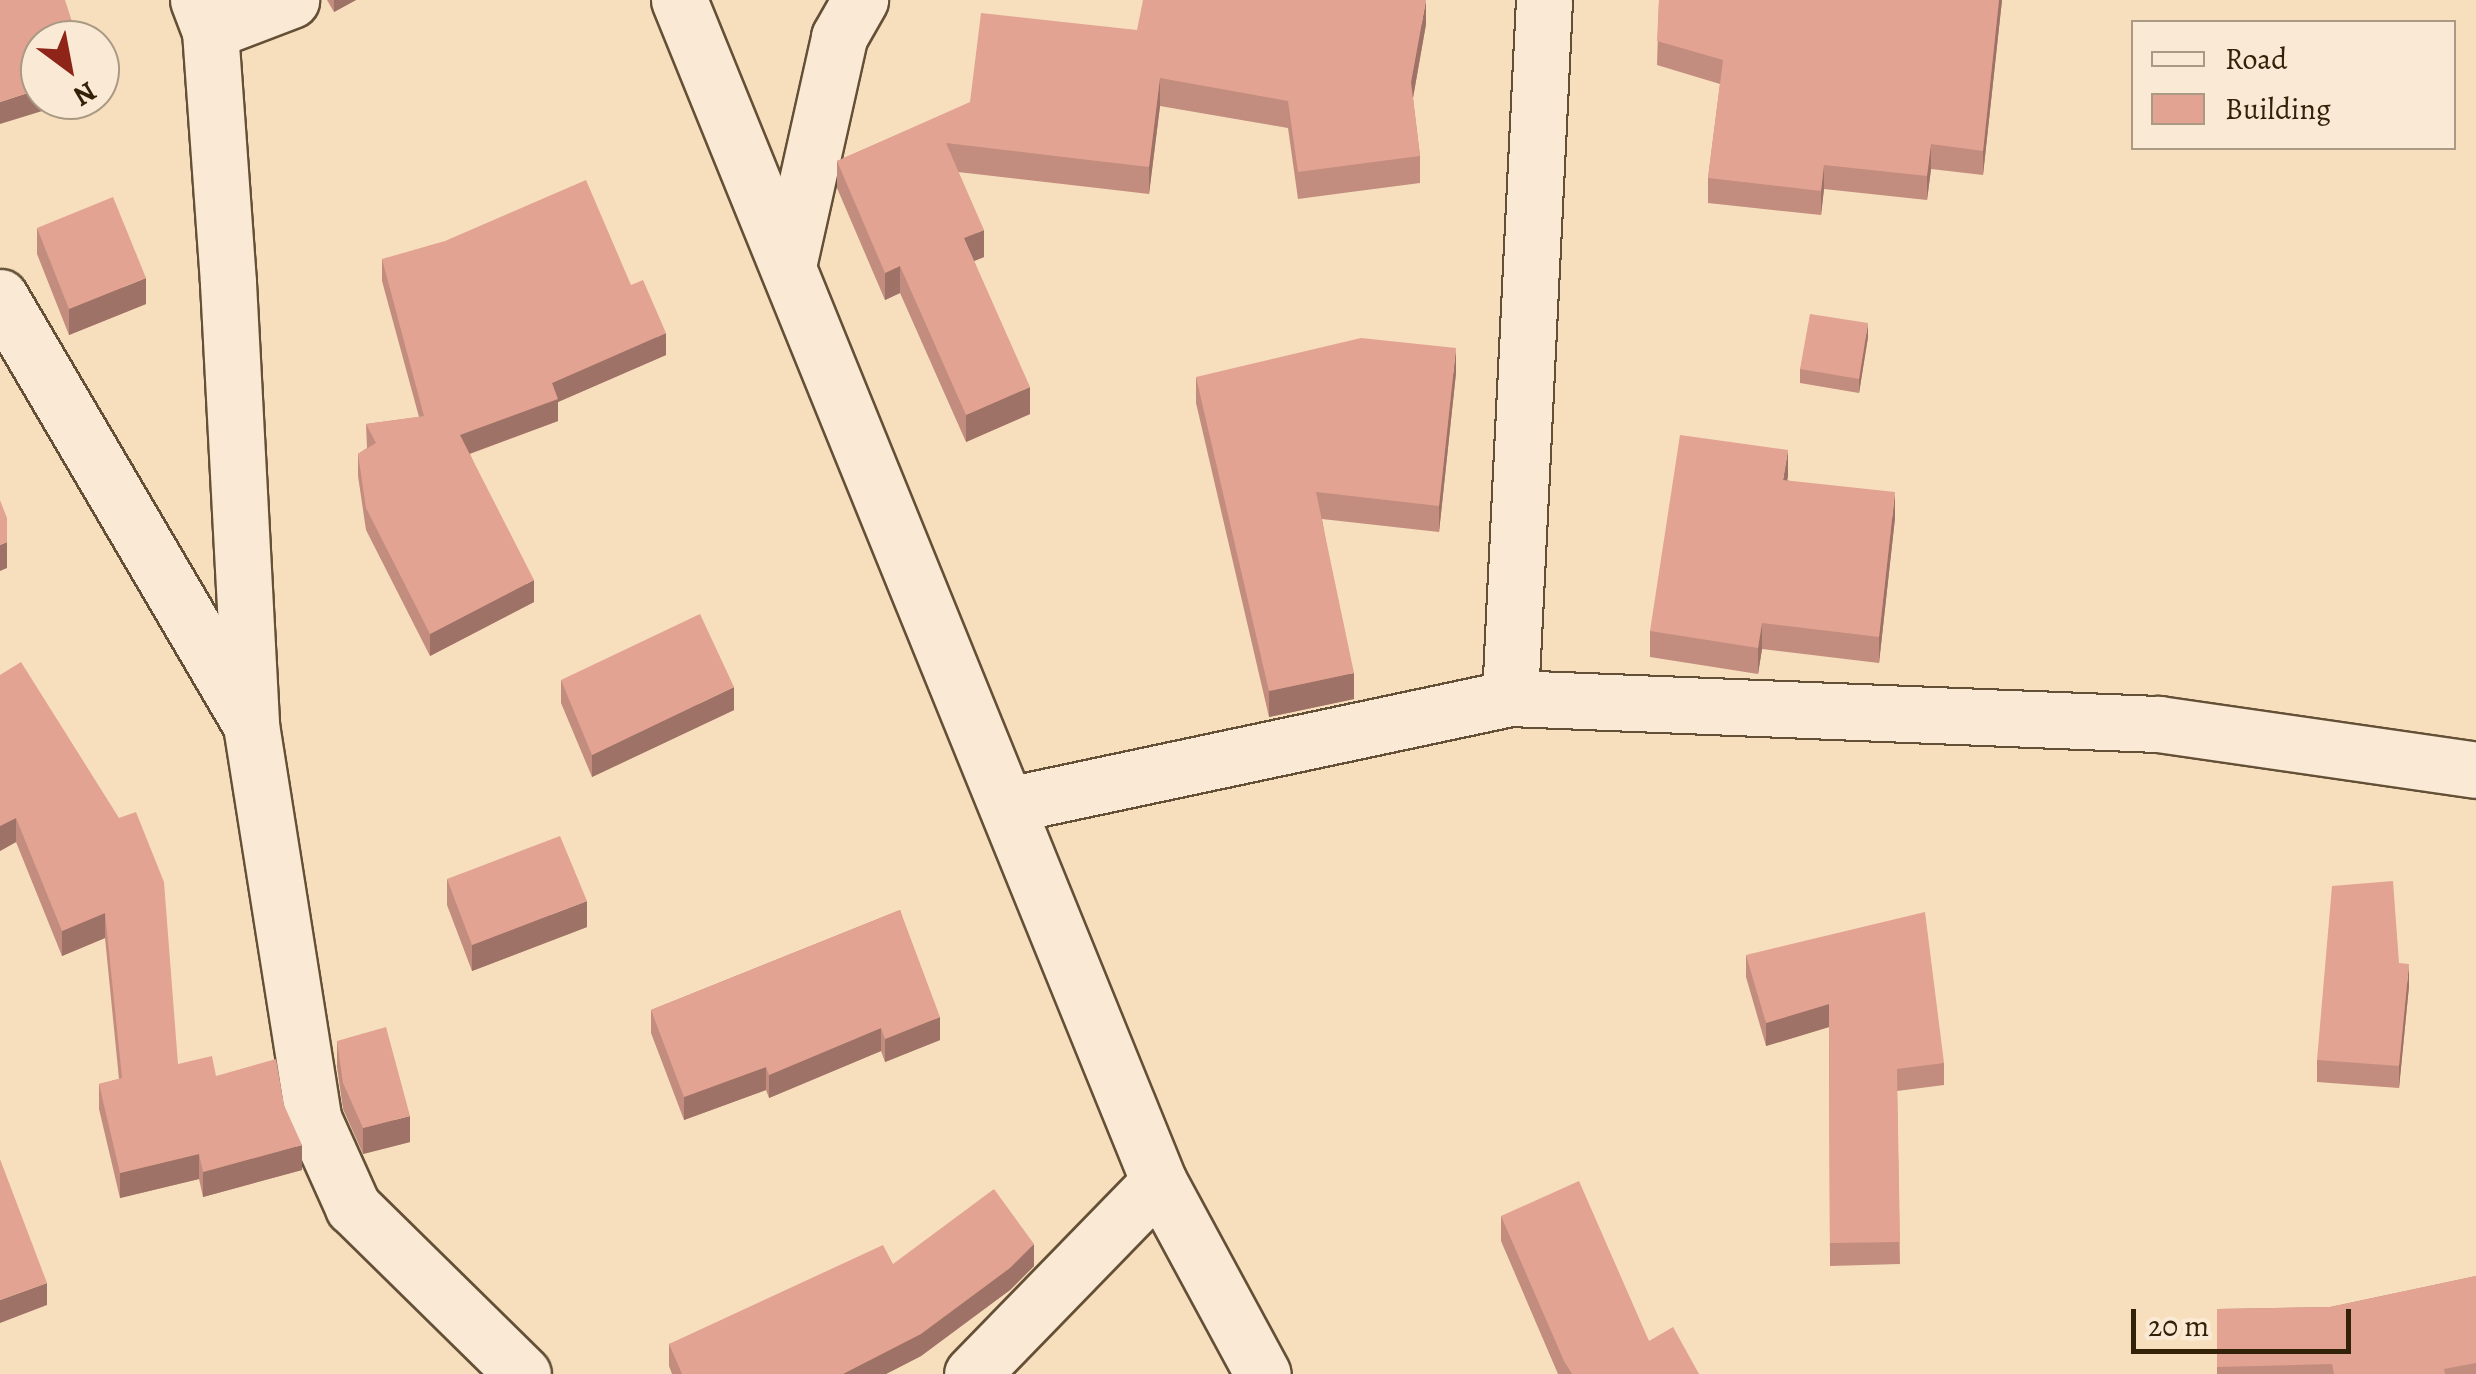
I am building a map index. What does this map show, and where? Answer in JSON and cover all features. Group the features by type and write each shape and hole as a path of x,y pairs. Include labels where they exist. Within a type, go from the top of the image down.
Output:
{"street":[{"path":"291,0 204,16 251,725 313,1118 353,1207 524,1374"},
{"path":"679,0 1160,1182 1263,1374"},
{"path":"788,266 839,37 860,0"},
{"path":"1510,698 1544,0"},
{"path":"0,297 251,725"},
{"path":"1008,805 1510,698 2158,724 2476,770"},
{"path":"972,1374 1160,1182"}],"building":[{"path":"0,0 65,0 72,20 20,20 20,96 0,102"},
{"path":"1143,0 1426,0 1411,82 1420,156 1298,172 1288,101 1160,78 1149,167 946,143 984,230 964,238 1030,387 966,415 900,266 885,273 837,161 970,102 981,13 1137,30"},
{"path":"1659,0 1999,0 1983,151 1931,144 1927,176 1824,165 1821,191 1708,178 1723,60 1657,41"},
{"path":"586,180 631,285 643,280 666,333 552,383 558,399 460,435 534,580 430,634 366,508 358,454 376,443 366,424 424,416 382,259 445,241"},
{"path":"113,197 146,278 69,309 37,228"},
{"path":"1810,314 1868,323 1859,379 1800,369"},
{"path":"1361,338 1456,348 1439,506 1316,492 1354,673 1269,691 1196,377"},
{"path":"1680,435 1788,450 1783,480 1895,492 1879,637 1762,623 1758,648 1650,631"},
{"path":"0,500 7,518 7,542 0,545"},
{"path":"700,614 734,687 592,755 561,680"},
{"path":"21,662 119,818 136,812 164,882 178,1064 212,1056 216,1076 276,1059 284,1105 302,1145 203,1172 199,1154 120,1173 99,1084 122,1078 105,913 62,931 16,818 0,826 0,675"},
{"path":"560,836 587,901 472,945 447,879"},
{"path":"2393,881 2399,963 2409,964 2399,1066 2317,1060 2332,886"},
{"path":"900,910 940,1017 885,1039 881,1028 769,1075 766,1067 684,1097 651,1010"},
{"path":"1925,912 1944,1063 1897,1069 1900,1242 1830,1243 1829,1004 1766,1023 1746,955"},
{"path":"386,1027 410,1116 363,1128 343,1083 337,1041"},
{"path":"0,1159 47,1283 0,1300"},
{"path":"1579,1181 1649,1341 1673,1327 1699,1374 1572,1374 1501,1216"},
{"path":"994,1189 1034,1244 1010,1268 921,1334 843,1374 682,1374 669,1344 883,1245 893,1264"},
{"path":"2476,1276 2476,1363 2444,1369 2445,1374 2334,1374 2332,1364 2217,1367 2217,1309 2330,1307"}]}
